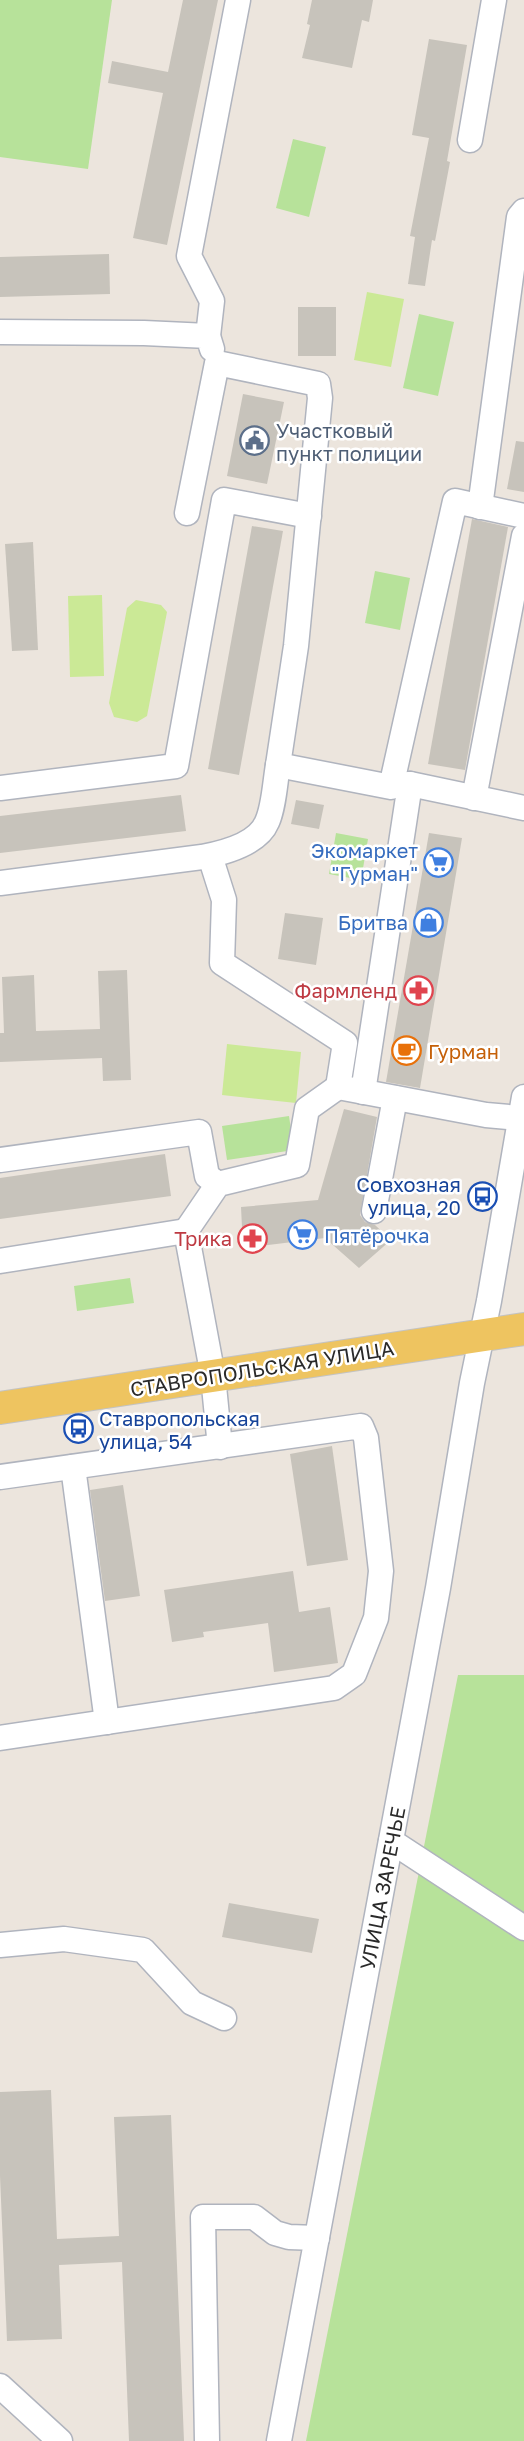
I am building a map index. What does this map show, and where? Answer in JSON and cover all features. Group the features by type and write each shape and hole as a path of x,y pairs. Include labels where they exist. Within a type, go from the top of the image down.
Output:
{"main road":[{"name":"СТАВРОПОЛЬСКАЯ УЛИЦА","path":"0,1408 524,1329"}],"street":[{"path":"187,513 217,363 208,336 212,301 189,256 238,0"},
{"path":"470,140 494,0"},
{"path":"480,507 519,217 524,210"},
{"path":"0,332 208,336"},
{"path":"0,884 210,856 231,851 251,839 267,823 296,646 320,398 318,384 217,363"},
{"path":"0,788 176,766 224,500 309,516"},
{"path":"363,1092 400,786 455,501 524,516"},
{"path":"474,798 524,536"},
{"path":"278,765 524,808"},
{"path":"210,856 224,900 222,963 345,1044 338,1087 307,1109 297,1165 218,1184 186,1231 213,1376 220,1447"},
{"path":"338,1087 486,1115 522,1107"},
{"path":"374,1211 395,1098"},
{"name":"УЛИЦА ЗАРЕЧЬЕ","path":"279,2441 440,1577 480,1335 489,1301 522,1107"},
{"path":"0,1160 199,1132 207,1176 218,1184"},
{"path":"0,1261 186,1231"},
{"path":"0,1477 361,1426 366,1438 381,1571 376,1618 354,1674 334,1688 0,1737"},
{"path":"73,1467 107,1722"},
{"path":"391,1841 524,1928"},
{"path":"0,1945 64,1939 143,1950 192,2003 224,2018"},
{"path":"207,2441 203,2217 254,2217 275,2233 289,2237 317,2238"},
{"path":"0,2386 60,2441"}],"green space":[{"path":"0,0 112,0 88,169 0,157"},
{"path":"293,139 326,147 309,217 276,208"},
{"path":"367,292 404,299 391,367 354,360"},
{"path":"419,314 454,322 438,396 403,388"},
{"path":"375,571 410,578 400,630 365,623"},
{"path":"102,595 104,676 70,677 68,596"},
{"path":"136,600 161,605 167,612 147,716 137,722 114,717 109,703 127,608"},
{"path":"336,833 368,839 361,880 329,874"},
{"path":"227,1044 301,1052 296,1103 222,1095"},
{"path":"289,1116 294,1150 227,1160 222,1126"},
{"path":"130,1278 134,1303 77,1311 74,1286"},
{"path":"458,1675 524,1675 524,2441 306,2441"}],"building":[{"path":"183,0 218,0 167,245 133,238 163,93 108,83 112,61 168,72"},
{"path":"312,0 373,0 369,22 362,20 352,68 302,58 310,25 307,24"},
{"path":"429,39 467,45 447,161 450,162 435,241 432,240 425,286 408,284 415,237 410,236 429,138 412,135"},
{"path":"109,254 110,294 0,297 0,257"},
{"path":"298,307 336,307 336,356 298,356"},
{"path":"243,394 284,402 267,484 227,476"},
{"path":"516,441 524,442 524,492 507,489"},
{"path":"472,519 508,527 465,770 428,764"},
{"path":"252,526 283,531 239,775 208,769"},
{"path":"33,542 38,650 12,651 5,544"},
{"path":"181,795 186,831 0,853 0,816"},
{"path":"296,800 324,805 319,829 291,824"},
{"path":"429,833 462,838 420,1088 386,1082"},
{"path":"285,913 323,918 316,965 278,959"},
{"path":"127,970 131,1080 103,1081 102,1058 0,1062 0,1033 4,1033 2,977 34,975 36,1031 100,1029 98,971"},
{"path":"344,1109 377,1117 360,1215 365,1222 375,1225 391,1240 359,1268 325,1238 243,1248 241,1207 318,1200"},
{"path":"165,1154 171,1196 0,1219 0,1178"},
{"path":"332,1446 348,1560 307,1566 290,1454"},
{"path":"123,1485 140,1596 105,1601 90,1490"},
{"path":"293,1571 299,1612 330,1607 338,1663 274,1672 268,1623 203,1632 204,1637 172,1642 164,1590"},
{"path":"229,1903 319,1919 312,1953 222,1937"},
{"path":"51,2090 57,2239 119,2236 114,2117 171,2115 184,2441 129,2441 122,2262 59,2265 62,2339 7,2341 0,2176 0,2092"}],"place":[{"name":"Участковый пункт полиции","path":"255,441"},
{"name":"Экомаркет \"Гурман\"","path":"439,862"},
{"name":"Бритва","path":"429,922"},
{"name":"Фармленд","path":"418,990"},
{"name":"Гурман","path":"407,1051"},
{"name":"Совхозная улица, 20","path":"482,1196"},
{"name":"Пятёрочка","path":"303,1235"},
{"name":"Трика","path":"253,1238"},
{"name":"Ставропольская улица, 54","path":"78,1429"}]}
